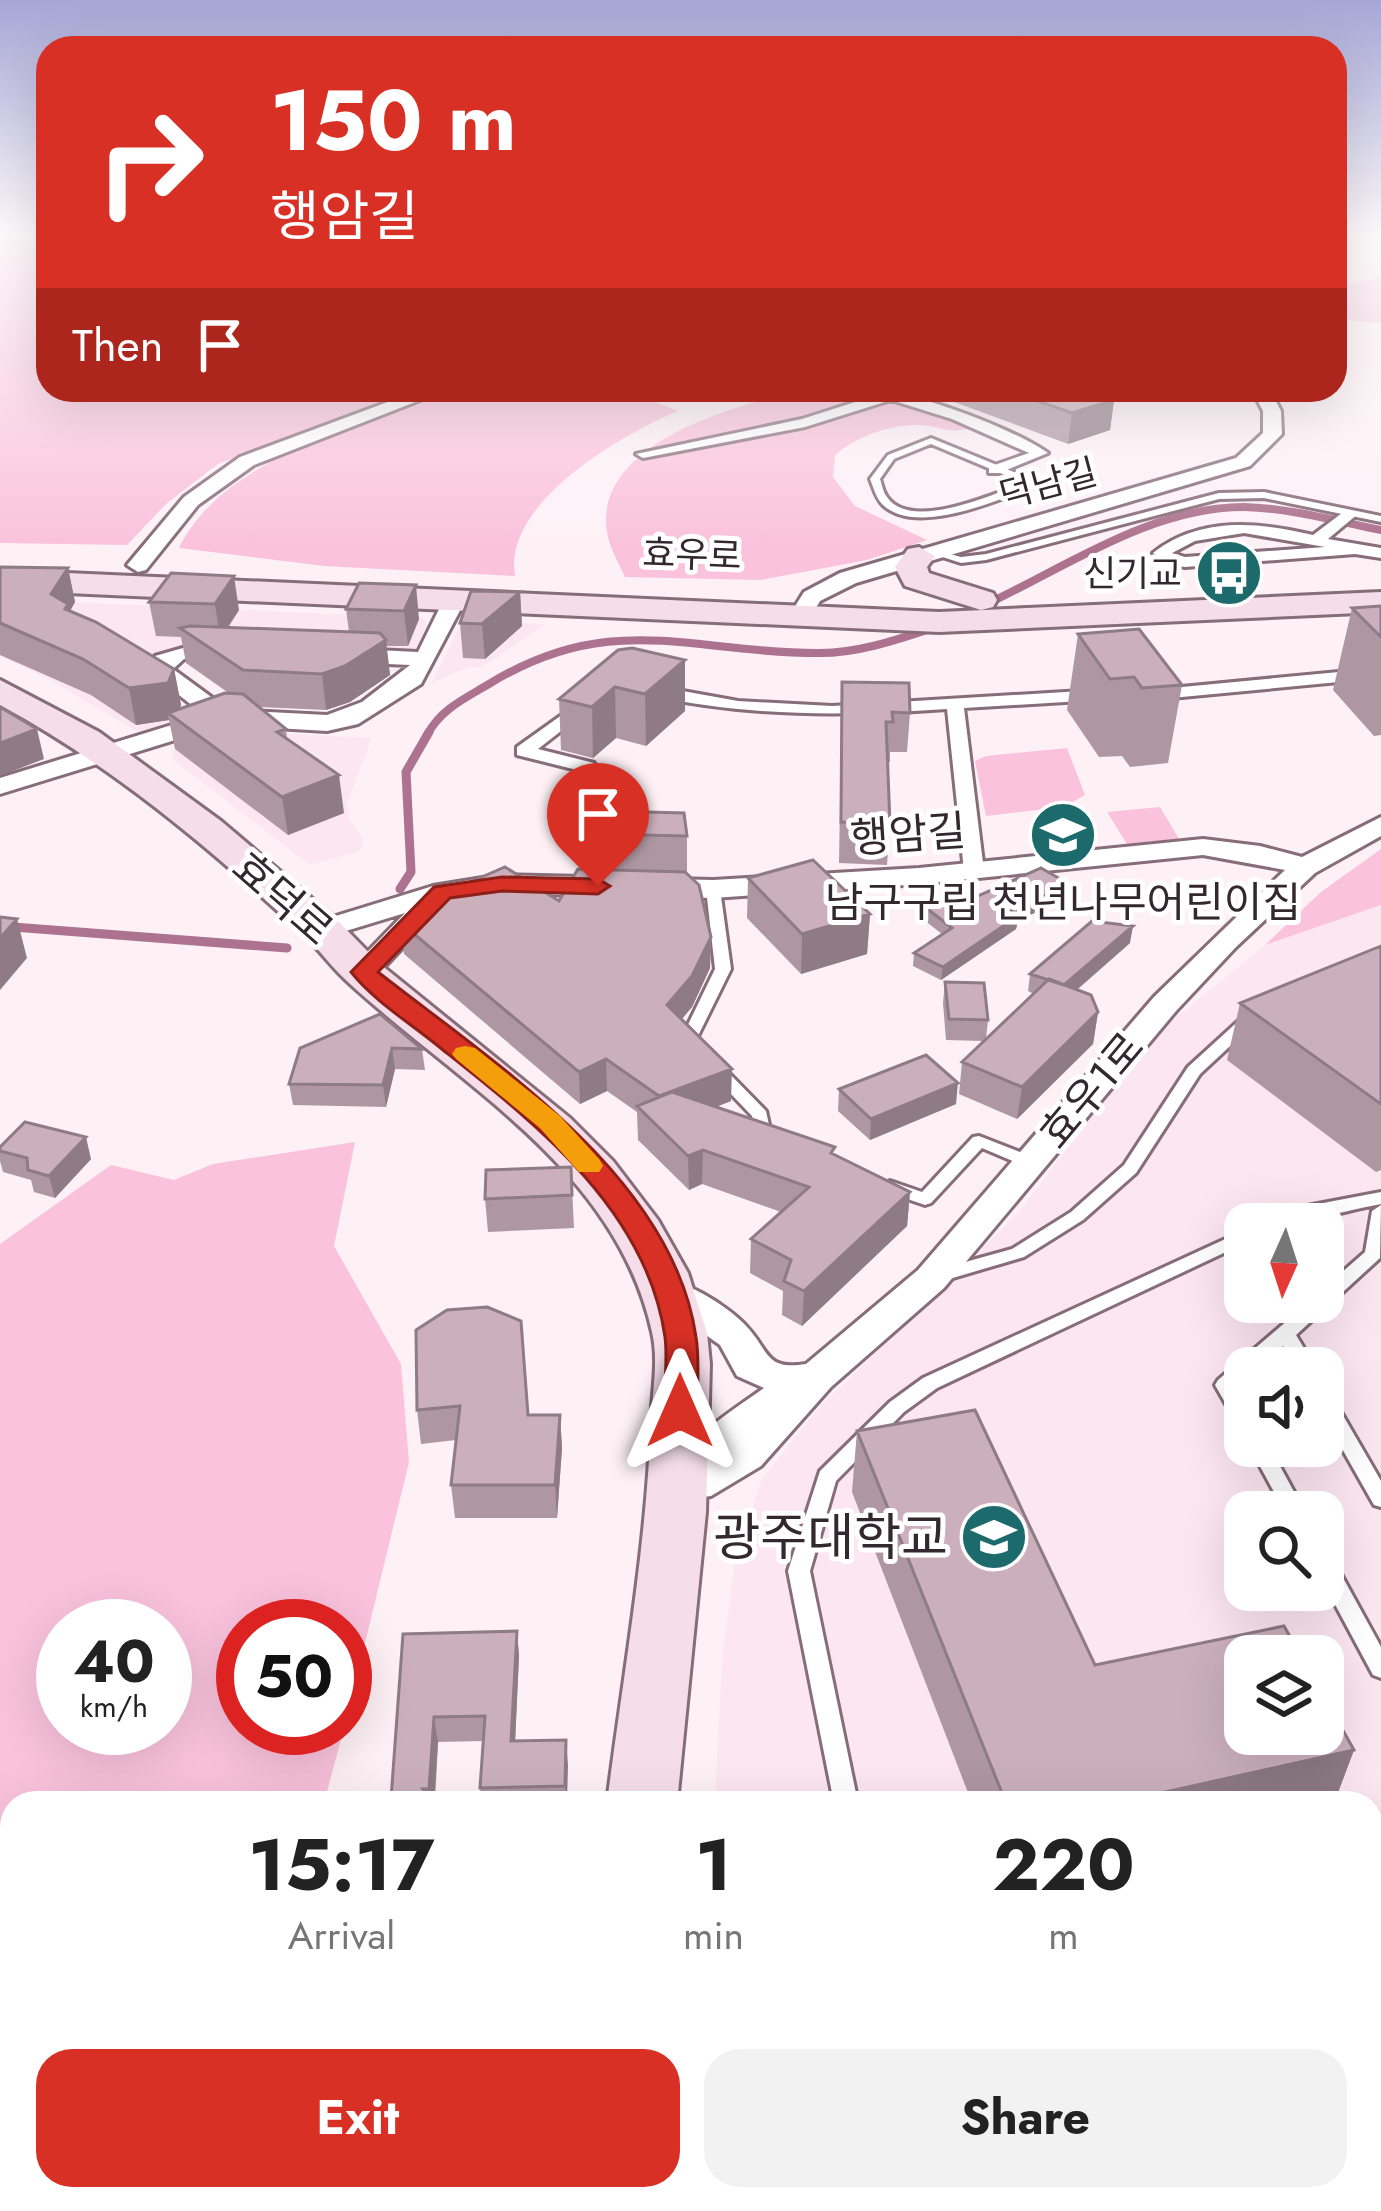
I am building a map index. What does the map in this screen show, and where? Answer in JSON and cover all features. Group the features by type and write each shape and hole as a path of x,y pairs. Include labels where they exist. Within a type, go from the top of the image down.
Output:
{"main road":[{"path":"925,554 911,567 916,579 980,600"},
{"name":"효우로","path":"1,576 138,565 886,610 1381,602"},
{"name":"효우로","path":"1,576 454,601 806,606"},
{"name":"효우로","path":"886,610 980,600 1083,606 1381,580"},
{"name":"효덕로","path":"0,691 106,751 322,929 363,972 550,1122 608,1187 648,1243 681,1338 680,1484 643,1791"}],"street":[{"path":"138,565 191,501 247,461 405,402"},
{"path":"643,454 783,428 866,402"},
{"path":"916,402 1041,453 994,470"},
{"name":"덕남길","path":"806,606 848,578 1243,462 1273,434 1273,411 1268,402"},
{"path":"1317,540 1344,519"},
{"path":"1352,550 1247,524 1179,541 1161,553 1172,561 1185,562 1352,550 1381,553"},
{"path":"0,786 223,717 327,723 349,719 412,679 454,601"},
{"path":"223,717 161,670 163,661 178,652 204,649 426,659"},
{"path":"630,688 786,711 873,712 1026,697 1199,693 1381,673"},
{"path":"584,781 587,767 524,751 600,694"},
{"path":"955,705 974,872"},
{"name":"효우1로","path":"680,1484 711,1480 747,1455 818,1377 931,1279 1165,1004 1305,867 1381,825"},
{"name":"행암길","path":"322,929 443,892 526,884 713,889 974,872 1203,847 1260,854 1305,867"},
{"path":"363,972 443,892"},
{"path":"668,1290 734,1336 751,1366 786,1382 818,1377"}],"lane":[{"path":"931,441 994,470 1034,486 920,517 900,515 886,506 875,479 891,457 931,441"},
{"path":"925,554 956,560 986,557 1219,496 1264,495 1344,519 1381,519"},
{"path":"713,889 723,969 688,1041 760,1115 765,1144 785,1151"},
{"path":"931,1279 1018,1253 1076,1216 1130,1169 1194,1070 1232,1032 1276,1004"},
{"path":"865,1178 925,1199 979,1141 1029,1162"},
{"path":"1344,1205 1381,1198"},
{"path":"1273,1347 1374,1254 1381,1210"},
{"path":"843,1791 799,1571 826,1477 897,1407 930,1383 1224,1246"},
{"path":"1287,1336 1294,1347"},
{"path":"1344,1435 1381,1499"},
{"path":"1344,1600 1381,1668"}],"shaded area":[{"path":"0,337 36,337 36,402 381,402 218,464 166,504 127,545 0,543"},
{"path":"426,402 655,402 678,411 598,455 546,498 527,523 516,549 515,576 324,566 179,548 200,516 229,488 264,465 344,429"},
{"path":"757,402 892,402 973,427 895,427 835,455 833,477 855,506 927,540 867,560 761,580 625,577 606,524 611,494 626,469 678,431"},
{"path":"0,599 422,618 427,624 417,647 408,651 193,644 158,654 141,663 139,673 192,712 150,731 136,731 0,656"},
{"path":"461,624 546,624 482,667 468,667 431,684"},
{"path":"270,733 372,738 347,803 349,819 364,839 360,851 310,865 173,760 173,751 184,742"},
{"path":"1067,748 1085,795 1064,807 986,816 975,761"},
{"path":"1160,807 1179,839 1127,844 1107,812"},
{"path":"1381,849 1381,905 1265,945 1321,892"},
{"name":"광주대학교","path":"1381,905 1381,1791 716,1791 722,1658 735,1561 761,1480 818,1409 1019,1212 1149,1040 1265,945"},
{"path":"355,1142 334,1246 401,1364 409,1462 372,1614 372,1599 216,1599 216,1755 337,1755 327,1791 0,1791 0,1244 111,1165 174,1180 213,1164"}],"building":[{"path":"1040,402 1108,402 1072,413"},
{"path":"0,567 68,568 51,594 68,604 65,609 174,669 168,683 129,688 83,659 0,623"},
{"path":"171,573 234,576 215,604 149,602"},
{"path":"359,583 416,585 404,611 346,609"},
{"path":"471,591 520,592 482,624 460,623"},
{"path":"1381,606 1381,637 1352,608"},
{"path":"180,628 380,633 386,640 345,666 322,674 243,670"},
{"path":"1139,629 1182,685 1142,688 1134,677 1110,679 1078,634"},
{"path":"632,648 685,660 645,694 615,687 592,707 559,699 618,650"},
{"path":"842,682 909,683 910,713 892,712 893,722 886,722 890,824 841,822"},
{"path":"225,693 243,694 286,729 277,732 339,775 282,797 168,713"},
{"path":"0,707 37,729 0,743"},
{"path":"608,811 684,813 687,836 594,834"},
{"path":"813,860 870,914 802,934 748,878"},
{"path":"505,867 559,901 578,869 685,872 699,885 711,937 692,976 667,1005 732,1069 659,1096 606,1059 579,1072 401,923 441,895"},
{"path":"1041,868 1069,884 1005,914 1018,916 943,967 914,953 952,928 921,904 939,906 964,894 971,899"},
{"path":"0,917 17,919 0,938"},
{"path":"1092,921 1133,926 1064,985 1030,974"},
{"path":"1381,946 1381,1104 1240,1003"},
{"path":"1049,979 1091,995 1098,1012 1022,1087 962,1062"},
{"path":"945,982 984,983 988,1020 949,1019"},
{"path":"380,1014 422,1049 392,1048 383,1085 289,1084 300,1048"},
{"path":"926,1055 958,1083 871,1119 839,1089"},
{"path":"672,1092 835,1147 831,1153 910,1192 804,1291 784,1281 791,1260 751,1239 809,1187 703,1150 688,1156 637,1106"},
{"path":"25,1122 86,1137 49,1176 28,1170 27,1158 0,1151"},
{"path":"571,1167 572,1195 485,1199 486,1170"},
{"path":"487,1307 521,1321 528,1415 560,1415 555,1485 451,1485 460,1406 417,1410 416,1330 447,1310"},
{"path":"975,1410 1095,1665 1224,1638 1224,1755 1332,1755 1170,1791 1001,1791 857,1431"},
{"path":"1284,1626 1289,1635 1240,1635"},
{"path":"517,1631 511,1741 566,1740 565,1786 480,1788 485,1716 434,1717 429,1789 392,1791 403,1634"},
{"path":"1344,1732 1354,1750 1344,1752"}],"waterway":[{"path":"985,605 1143,528 1209,510 1278,510 1381,530"},
{"path":"429,732 446,711 471,695 534,661 575,647 653,640 774,652 835,652 936,627"},
{"path":"400,889 411,872 406,772 429,732"},
{"path":"0,926 287,948"}],"slow traffic":[{"path":"465,1054 550,1122 589,1166"}],"place":[{"name":"신기교","path":"1229,573"},
{"name":"남구구립 천년나무어린이집","path":"1063,835"},
{"name":"광주대학교","path":"994,1537"}],"route":[{"path":"598,886 502,884 443,892 363,972 550,1122 608,1187 648,1243 668,1290 681,1338 680,1411"}]}
